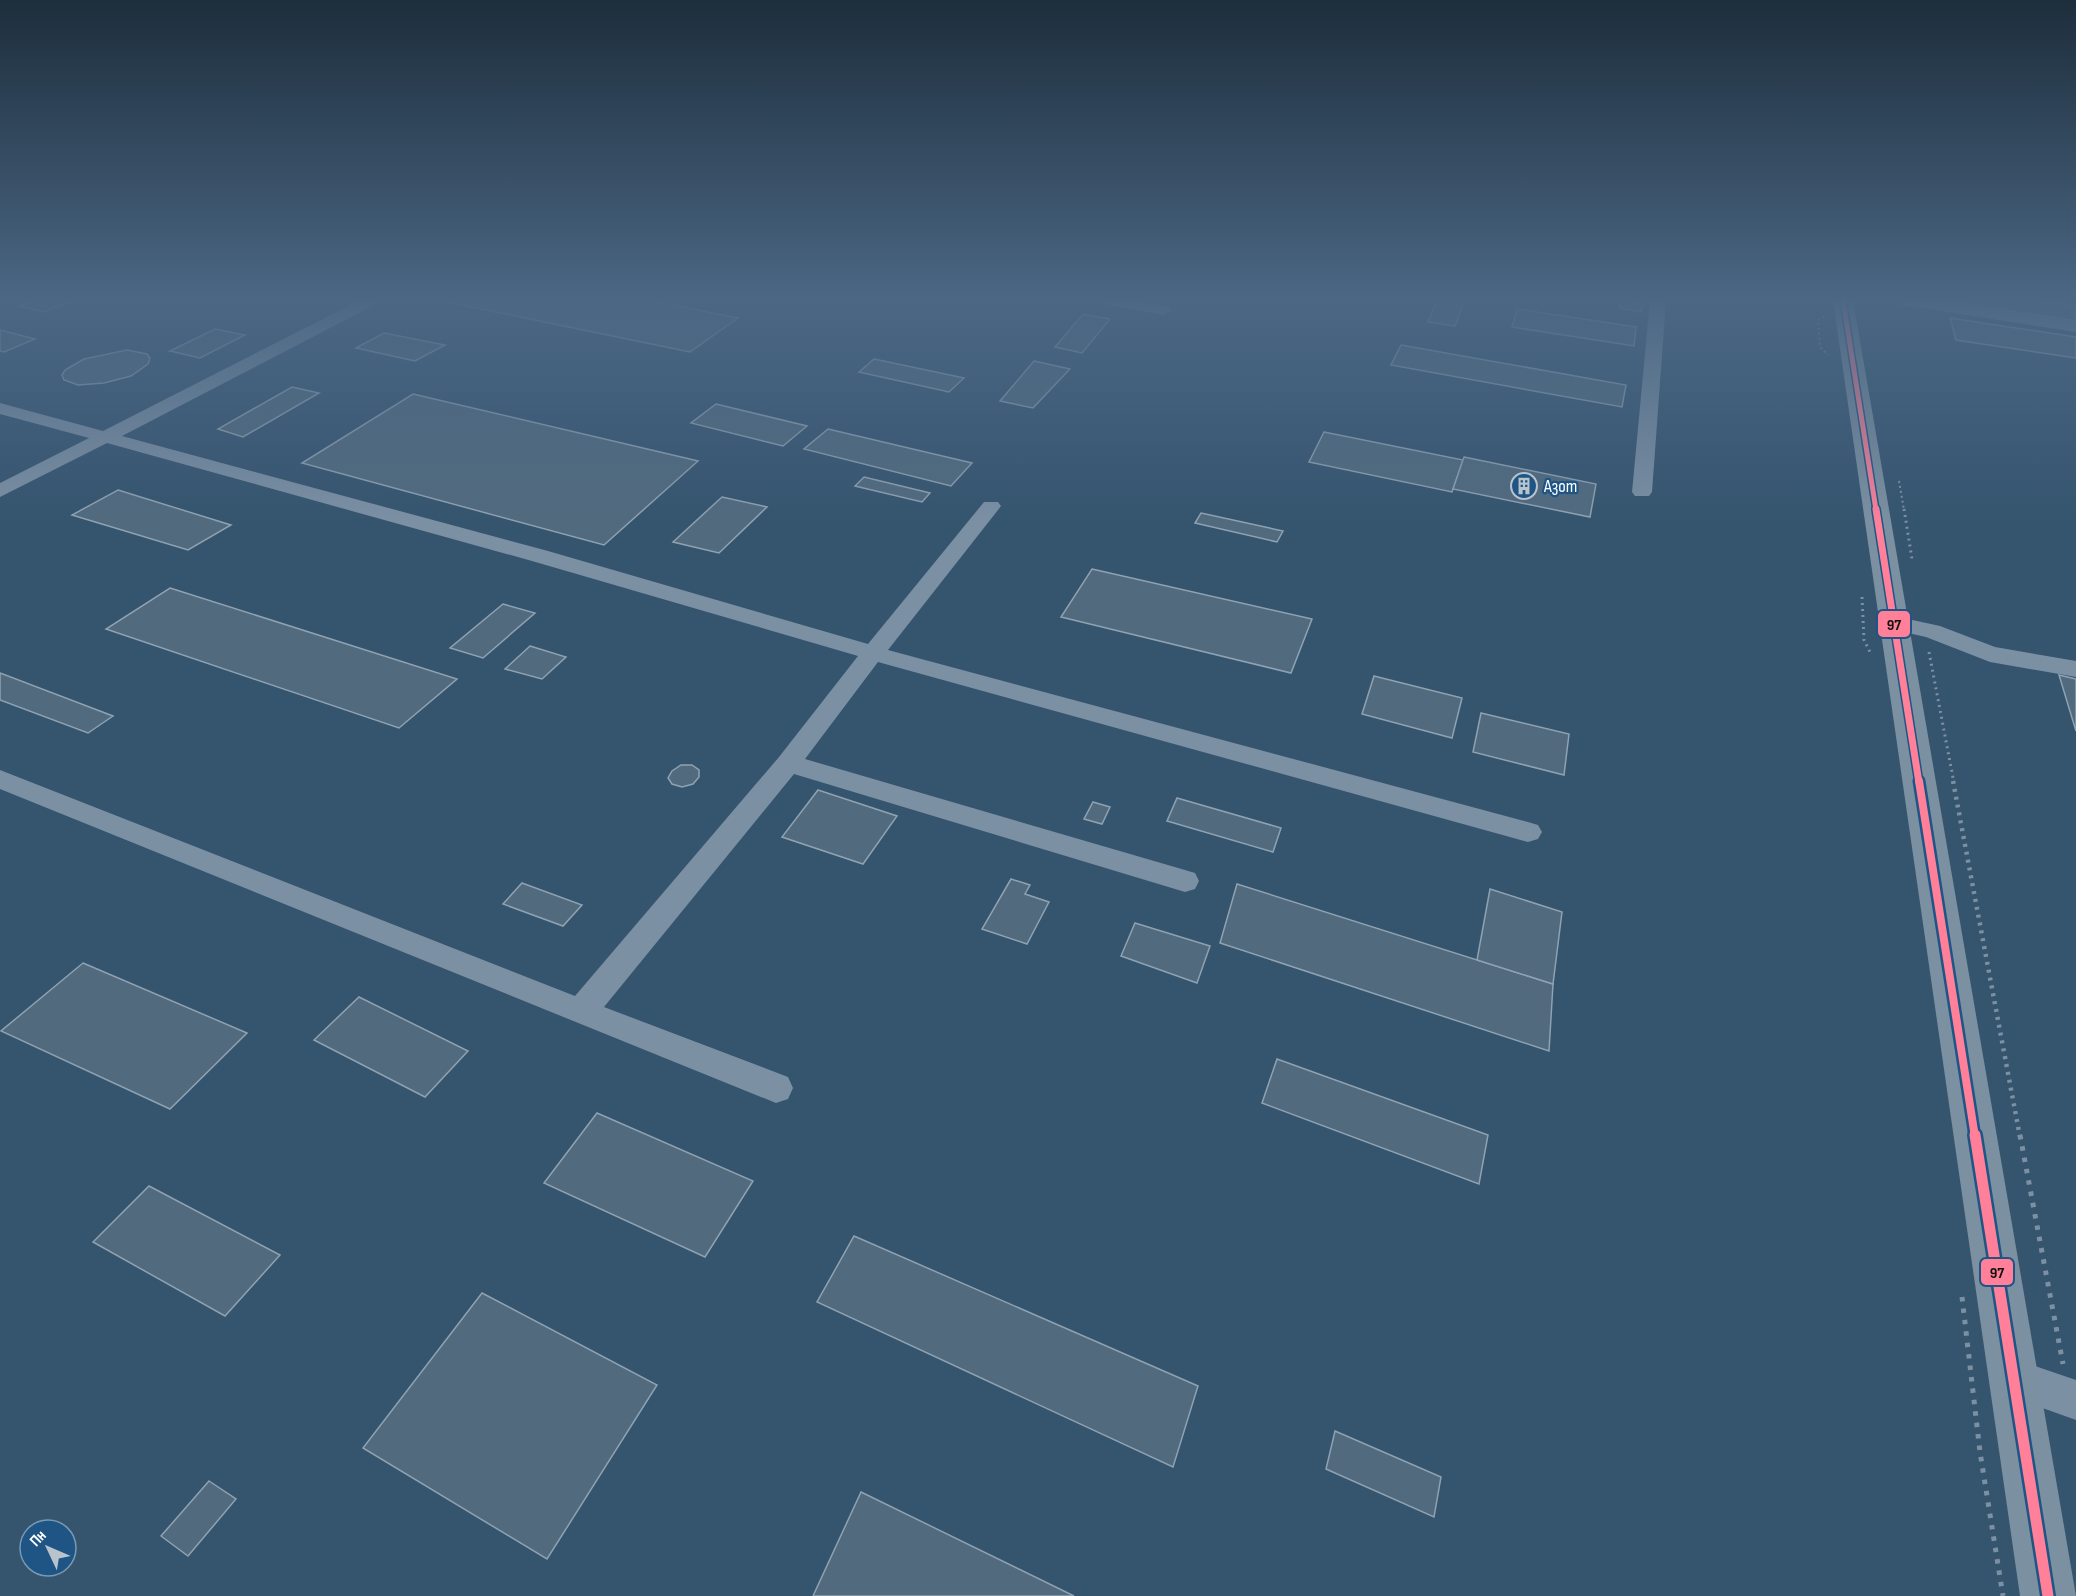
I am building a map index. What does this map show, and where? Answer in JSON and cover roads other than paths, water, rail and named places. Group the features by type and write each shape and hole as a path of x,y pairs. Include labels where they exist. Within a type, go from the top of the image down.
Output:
{"main road":[{"path":"1849,374 1908,626 2014,1379 2048,1596"}],"lane":[{"path":"0,491 227,374"},
{"path":"1642,492 1652,374"},
{"path":"0,408 1528,832"},
{"path":"581,1012 788,763 873,652 991,506"},
{"path":"1908,626 1990,654 2076,669"},
{"path":"788,763 1185,881"},
{"path":"0,779 776,1088"},
{"path":"2014,1379 2072,1398"}],"place":[{"name":"Азот","path":"1524,486"}]}
